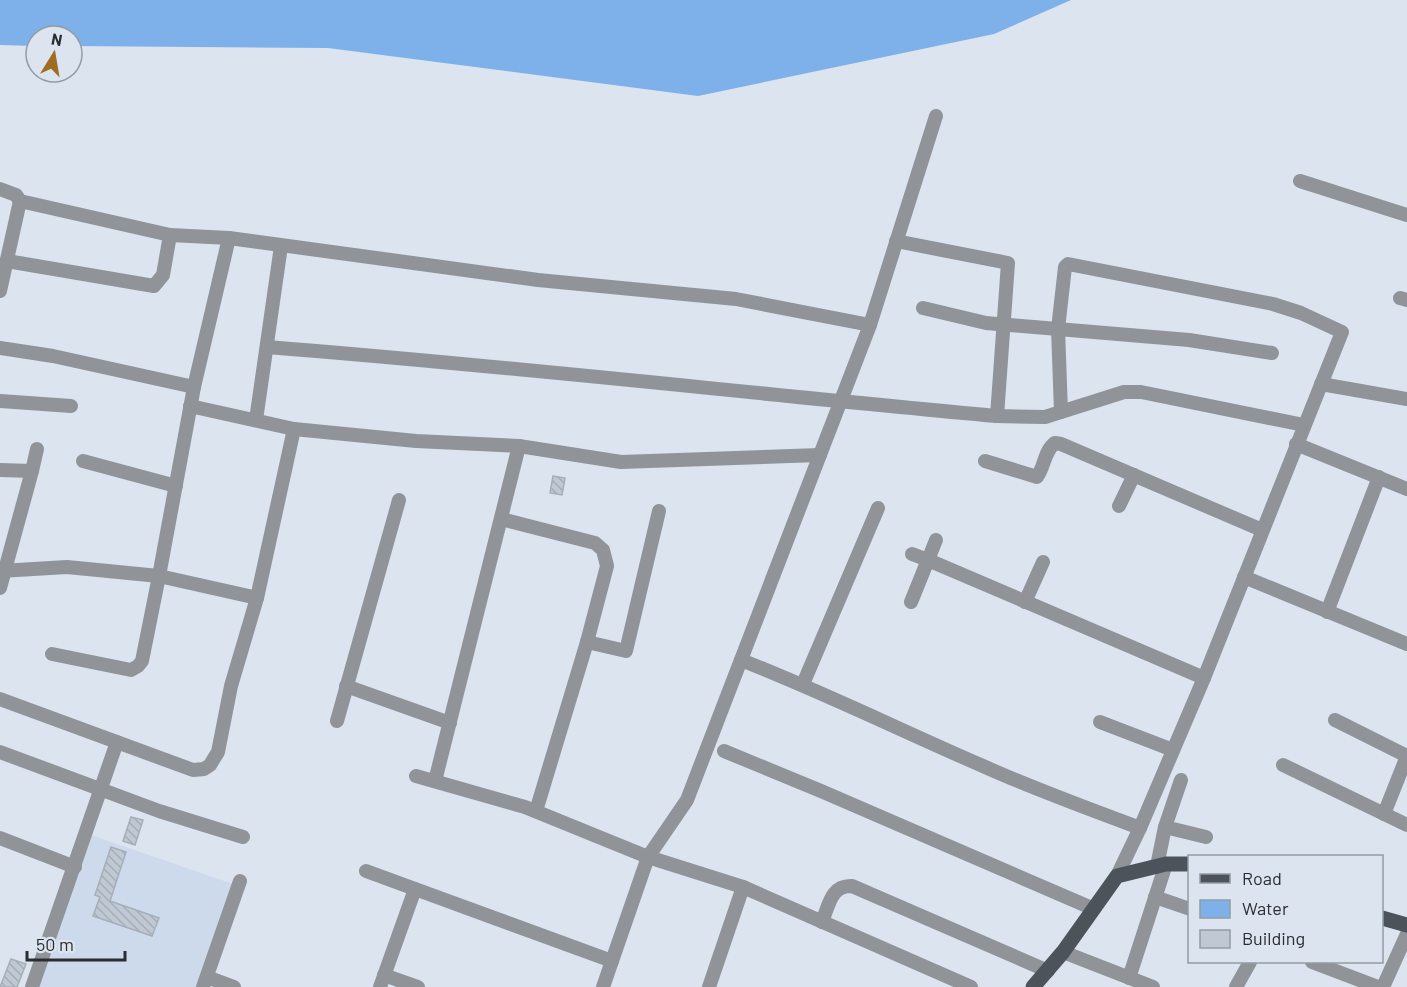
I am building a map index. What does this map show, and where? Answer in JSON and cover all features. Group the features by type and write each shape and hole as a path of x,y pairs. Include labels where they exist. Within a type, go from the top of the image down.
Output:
{"main road":[{"path":"1033,987 1063,952 1117,876 1162,865 1188,864"},
{"path":"1383,918 1407,925"}],"street":[{"path":"603,987 648,857 687,800 870,325 936,116"},
{"path":"1300,181 1407,215"},
{"path":"0,189 16,195 20,201 170,235 229,238 538,279 736,299 870,325"},
{"path":"0,291 20,201"},
{"path":"7,261 154,286 163,275 170,235"},
{"path":"52,654 131,670 142,661 190,405 229,238"},
{"path":"896,241 1008,263 997,416"},
{"path":"256,420 281,246"},
{"path":"1061,412 1058,329 1065,267 1068,264 1273,304 1301,313 1342,332 1204,678 1117,876"},
{"path":"923,308 986,323 1190,340 1272,352"},
{"path":"267,347 997,416 1046,417 1124,392 1141,392 1304,425"},
{"path":"0,348 53,356 194,387"},
{"path":"1322,384 1407,399"},
{"path":"0,401 71,406"},
{"path":"190,405 294,429 416,441 519,446 621,462 820,455"},
{"path":"0,699 193,770 204,769 210,765 218,752 231,686 257,597 294,429"},
{"path":"985,461 1037,477 1041,472 1048,449 1055,443 1074,449 1262,530"},
{"path":"1296,444 1407,489"},
{"path":"435,781 519,446"},
{"path":"0,588 2,571 33,471 37,448"},
{"path":"83,461 176,486"},
{"path":"0,470 33,471"},
{"path":"1119,506 1134,475"},
{"path":"1327,612 1379,477"},
{"path":"337,721 399,501"},
{"path":"803,684 878,508"},
{"path":"587,642 626,651 659,511"},
{"path":"501,519 595,543 603,550 607,566 587,642 536,811"},
{"path":"911,602 936,540"},
{"path":"912,554 1204,678"},
{"path":"1025,602 1043,562"},
{"path":"2,571 67,567 159,576 257,597"},
{"path":"1244,577 1407,645"},
{"path":"741,660 803,684 986,768 1140,828"},
{"path":"346,686 450,723"},
{"path":"1335,720 1407,756 1384,814"},
{"path":"1100,722 1173,750"},
{"path":"32,987 117,742"},
{"path":"0,752 159,811 243,837"},
{"path":"724,752 821,791 1094,909"},
{"path":"1283,765 1407,825"},
{"path":"416,776 536,811 648,857 742,887 971,987"},
{"path":"1129,978 1155,897 1162,865 1165,827 1181,780"},
{"path":"1165,827 1206,837"},
{"path":"0,838 75,867"},
{"path":"366,871 612,961"},
{"path":"234,987 205,982 240,881"},
{"path":"822,922 836,889 843,885 852,886 1048,971"},
{"path":"709,987 742,887"},
{"path":"415,889 382,981 418,987"},
{"path":"1155,897 1188,908"},
{"path":"1383,987 1407,934"},
{"path":"1063,952 1153,987"},
{"path":"1236,987 1249,963"},
{"path":"1315,963 1378,987"}],"shaded area":[{"path":"88,834 236,885 199,987 35,987"}],"water":[{"path":"0,0 1071,0 994,34 698,96 328,48 84,46 84,24 24,24 24,46 0,45"}],"building":[{"path":"553,476 565,478 562,495 550,493"},
{"path":"131,817 143,820 135,845 123,841"},
{"path":"111,847 126,852 110,901 159,918 152,936 93,916 100,897 95,895"},
{"path":"11,959 26,964 17,987 0,987"}]}
